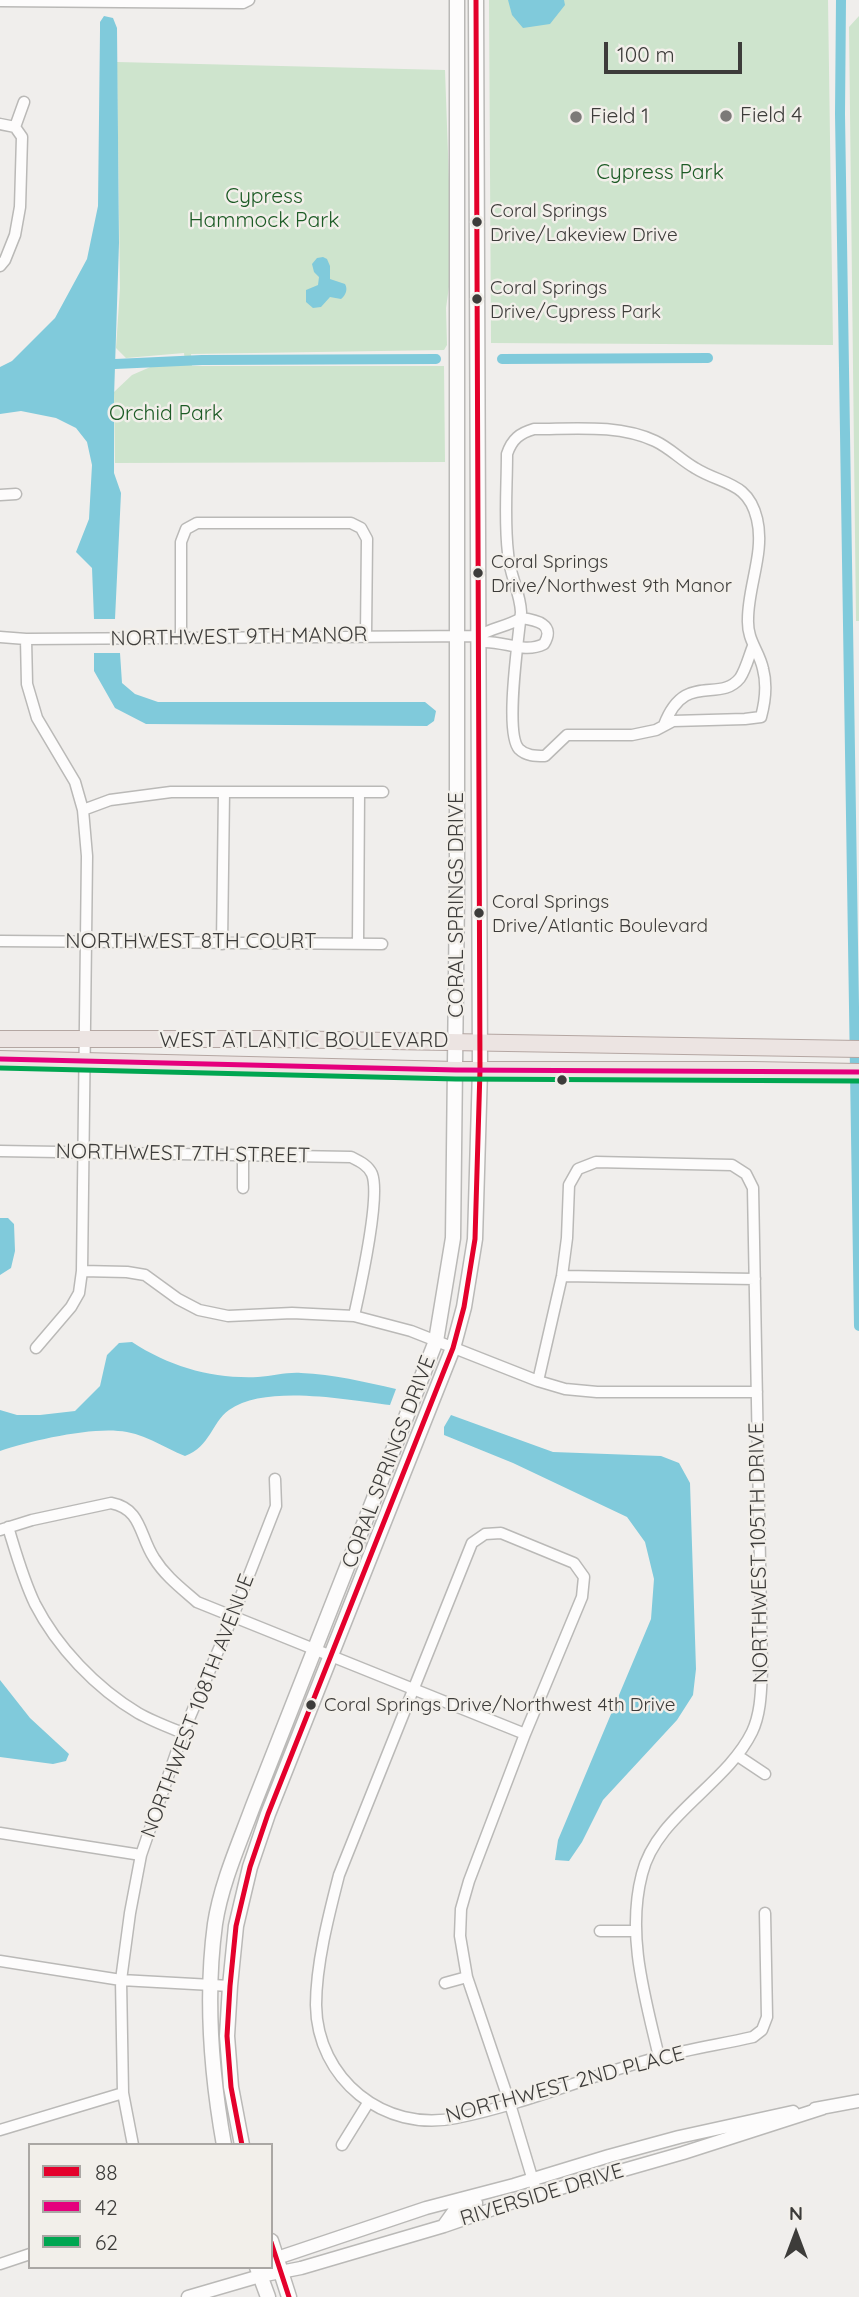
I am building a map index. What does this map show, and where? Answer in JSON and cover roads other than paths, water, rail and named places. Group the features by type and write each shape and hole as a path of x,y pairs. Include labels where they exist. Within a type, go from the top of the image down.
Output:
{"main road":[{"name":"CORAL SPRINGS DRIVE","path":"224,2143 214,2088 210,1986 216,1922 232,1862 436,1341 453,1238 456,1070 457,0"},
{"name":"CORAL SPRINGS DRIVE","path":"243,2143 231,2087 227,2036 236,1926 250,1867 268,1814 453,1348 464,1307 475,1239 480,1070 477,0"},
{"name":"WEST ATLANTIC BOULEVARD","path":"0,1039 456,1042 859,1049"},
{"name":"WEST ATLANTIC BOULEVARD","path":"0,1059 456,1070 739,1069 859,1072"},
{"path":"268,2297 269,2269"},
{"path":"270,2269 289,2297"}],"street":[{"path":"0,1 243,3 249,0"},
{"path":"15,127 24,102"},
{"path":"0,124 15,127 22,137 20,207 15,235 0,266"},
{"path":"534,429 606,429 652,440 695,468 733,484 747,498 757,517 760,533 748,603 748,636 753,646 764,669 765,701 761,717 673,721 656,730 632,735 567,735 545,756 525,754 514,741 513,721 521,596 510,569 507,552 507,454 510,445 523,432 534,429"},
{"path":"0,495 16,494"},
{"path":"181,637 181,542 186,529 197,523 351,523 361,528 367,539 366,635"},
{"path":"521,618 543,624 547,630 544,644 537,647 518,647 499,641 483,642 479,636 490,629 509,625 521,618"},
{"name":"NORTHWEST 9TH MANOR","path":"0,637 479,636"},
{"path":"26,639 27,684 37,718 75,782 83,810 87,856 82,1271 79,1293 71,1307 36,1348"},
{"path":"664,725 679,699 690,693 731,685 740,677 753,646"},
{"path":"83,810 110,800 171,792 383,792"},
{"path":"222,944 224,792"},
{"path":"358,943 359,792"},
{"name":"NORTHWEST 8TH COURT","path":"0,941 383,944"},
{"name":"NORTHWEST 7TH STREET","path":"0,1151 351,1157 365,1164 372,1174 374,1189 364,1270 354,1316"},
{"path":"243,1156 243,1188"},
{"name":"NORTHWEST 105TH DRIVE","path":"562,1276 569,1185 578,1169 596,1162 732,1165 746,1174 753,1188 761,1702 753,1730 738,1756 671,1825 654,1846 642,1872 635,1931 639,1970 659,2057"},
{"path":"82,1271 145,1275 199,1310 228,1316 292,1312 354,1316 411,1331 565,1390 757,1392"},
{"path":"538,1381 562,1276 755,1279"},
{"name":"NORTHWEST 108TH AVENUE","path":"133,2143 123,2093 121,1979 141,1855 183,1733 276,1506 275,1479"},
{"path":"183,1733 139,1713 111,1695 85,1671 55,1636 35,1604 4,1528 111,1503 123,1506 134,1515 153,1557 172,1581 197,1602 525,1734"},
{"path":"342,2145 368,2103 330,2062 321,2034 316,2006 327,1920 339,1875 472,1543 485,1534 501,1533 574,1563 584,1577 582,1597 525,1734 469,1881 461,1909 460,1936 467,1977 537,2194"},
{"path":"738,1756 765,1774"},
{"path":"0,1833 141,1855"},
{"name":"NORTHWEST 2ND PLACE","path":"368,2103 397,2116 422,2121 454,2119 659,2057 753,2037 762,2030 767,2017 765,1913"},
{"path":"600,1931 635,1931"},
{"path":"0,1961 121,1979 230,1986"},
{"path":"445,1983 467,1977"},
{"path":"0,2130 123,2093"},
{"name":"RIVERSIDE DRIVE","path":"273,2265 426,2208 680,2137 778,2114 855,2102"},
{"name":"RIVERSIDE DRIVE","path":"273,2266 444,2226 537,2194 683,2154 823,2108"},
{"path":"444,2226 454,2211 504,2193 514,2185"},
{"path":"0,2264 28,2255"},
{"name":"RIVERSIDE DRIVE","path":"188,2297 264,2269"}],"water":[{"path":"508,0 564,0 565,5 550,24 523,28 512,15"},
{"path":"104,16 113,18 117,28 119,243 114,473 121,493 115,619 94,619 92,568 76,552 89,519 92,465 87,442 76,428 56,418 21,411 0,414 0,367 12,361 55,318 87,259 98,206 100,22"},
{"path":"323,257 330,266 330,279 345,284 346,292 341,299 330,297 321,307 313,308 306,302 306,290 318,285 319,277 312,264 317,258"},
{"path":"94,653 120,653 122,683 135,694 158,702 425,702 436,711 434,721 427,726 146,724 115,708 94,671"},
{"path":"0,1218 8,1218 14,1224 15,1251 11,1268 0,1275"},
{"path":"132,1342 177,1365 208,1373 241,1377 313,1374 396,1389 390,1405 307,1396 264,1398 245,1402 223,1415 206,1440 194,1452 185,1456 136,1434 106,1431 59,1436 0,1451 0,1410 17,1415 75,1411 100,1386 107,1355 119,1343"},
{"path":"451,1415 553,1452 661,1456 679,1463 690,1483 696,1669 693,1695 677,1720 603,1800 582,1842 569,1861 555,1860 558,1840 651,1619 654,1579 645,1542 627,1517 513,1463 444,1435 444,1427"},
{"path":"0,1680 30,1718 69,1754 66,1761 53,1764 0,1757"}],"waterway":[{"path":"841,0 840,114 859,1326"},
{"path":"502,359 708,358"},
{"path":"115,364 202,360 436,359"}],"place":[{"name":"Field 4","path":"726,116"},
{"name":"Field 1","path":"576,117"},
{"name":"Coral Springs Drive/Lakeview Drive","path":"477,222"},
{"name":"Coral Springs Drive/Cypress Park","path":"477,299"},
{"name":"Coral Springs Drive/Northwest 9th Manor","path":"478,573"},
{"name":"Coral Springs Drive/Atlantic Boulevard","path":"479,913"},
{"name":"Coral Springs Drive/Northwest 4th Drive","path":"311,1705"}],"park label":[{"name":"Cypress Park","path":"660,173"},
{"name":"Cypress Hammock Park","path":"264,209"},
{"name":"Orchid Park","path":"166,414"}]}
